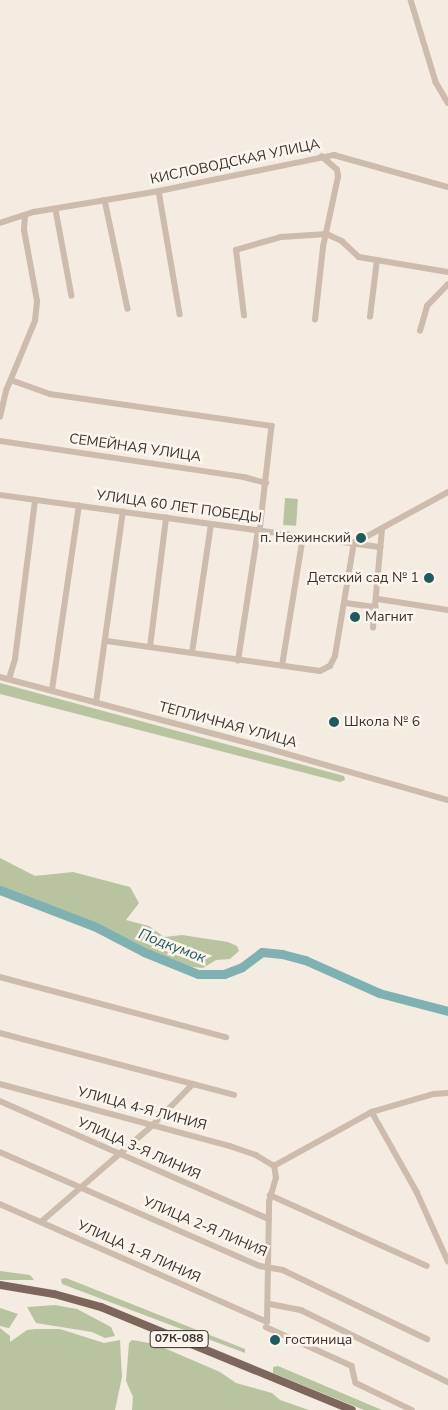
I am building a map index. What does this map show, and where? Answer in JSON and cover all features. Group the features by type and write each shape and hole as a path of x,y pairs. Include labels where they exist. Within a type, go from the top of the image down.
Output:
{"main road":[{"name":"07К-088","path":"0,1285 54,1294 101,1308 352,1410"}],"street":[{"path":"411,0 436,82 448,103"},
{"name":"КИСЛОВОДСКАЯ УЛИЦА","path":"0,224 25,217 34,212 56,210 322,158 342,156 448,187"},
{"path":"315,320 327,234 338,177 337,170 322,158"},
{"path":"159,191 180,314"},
{"path":"105,200 128,309"},
{"path":"56,210 72,296"},
{"path":"0,417 11,380 35,321 37,301 24,230 25,217"},
{"path":"244,316 236,250 281,237 327,234 342,241 353,254 448,272"},
{"path":"370,317 377,260"},
{"path":"420,331 428,306 448,284"},
{"path":"11,380 50,394 272,426 266,483 238,661"},
{"name":"СЕМЕЙНАЯ УЛИЦА","path":"0,441 244,477 266,483"},
{"path":"107,641 238,661 320,671 330,666 335,656 346,603 355,543 448,492"},
{"name":"УЛИЦА 60 ЛЕТ ПОБЕДЫ","path":"0,495 380,547"},
{"path":"9,679 15,659 35,500"},
{"path":"52,690 79,506"},
{"path":"96,702 107,641 122,512"},
{"path":"150,647 166,518"},
{"path":"192,653 211,525"},
{"path":"372,628 378,598 382,529"},
{"path":"282,666 302,537"},
{"path":"378,598 448,610"},
{"path":"346,603 376,607"},
{"name":"ТЕПЛИЧНАЯ УЛИЦА","path":"0,677 448,800"},
{"path":"0,977 226,1037"},
{"path":"0,1033 234,1095"},
{"name":"УЛИЦА 4-Я ЛИНИЯ","path":"0,1084 153,1124 256,1155 274,1166"},
{"path":"41,1222 153,1124 192,1084"},
{"path":"267,1324 270,1304 270,1195 276,1178 274,1166 372,1112 434,1094 448,1093"},
{"name":"УЛИЦА 3-Я ЛИНИЯ","path":"0,1101 269,1219"},
{"path":"372,1112 417,1192 448,1261"},
{"name":"УЛИЦА 2-Я ЛИНИЯ","path":"0,1152 260,1266 283,1270 427,1339"},
{"path":"270,1195 427,1266"},
{"name":"УЛИЦА 1-Я ЛИНИЯ","path":"0,1204 267,1324 352,1366 356,1384 412,1410"},
{"path":"270,1304 300,1310 448,1382"}],"green space":[{"path":"285,498 298,499 296,526 283,525"},
{"path":"0,683 344,776 345,780 340,782 0,694"},
{"path":"0,858 35,876 73,872 130,887 139,903 126,920 149,926 164,937 182,935 228,942 237,946 239,951 230,959 216,960 203,968 183,966 79,917 57,913 0,886"},
{"path":"0,1271 30,1275 34,1280 0,1280"},
{"path":"66,1278 245,1349 245,1353 62,1284 61,1279"},
{"path":"55,1305 77,1309 111,1327 115,1336 105,1338 92,1332 36,1323 27,1307"},
{"path":"0,1308 18,1314 9,1328 0,1326"},
{"path":"0,1328 10,1336 10,1342 27,1330 36,1329 60,1329 104,1343 120,1340 122,1377 115,1410 0,1410"},
{"path":"132,1340 155,1344 220,1372 236,1383 272,1393 280,1400 309,1410 132,1410 133,1397 126,1381 129,1343"},
{"path":"278,1366 382,1410 364,1410 273,1373 273,1367"}],"waterway":[{"name":"Подкумок","path":"0,890 94,926 144,952 198,974 224,974 242,967 262,952 282,954 305,960 379,993 448,1011"}],"place":[{"name":"п. Нежинский","path":"361,538"},
{"name":"Детский сад № 1","path":"429,578"},
{"name":"Магнит","path":"355,617"},
{"name":"Школа № 6","path":"334,722"},
{"name":"гостиница","path":"275,1340"}]}
